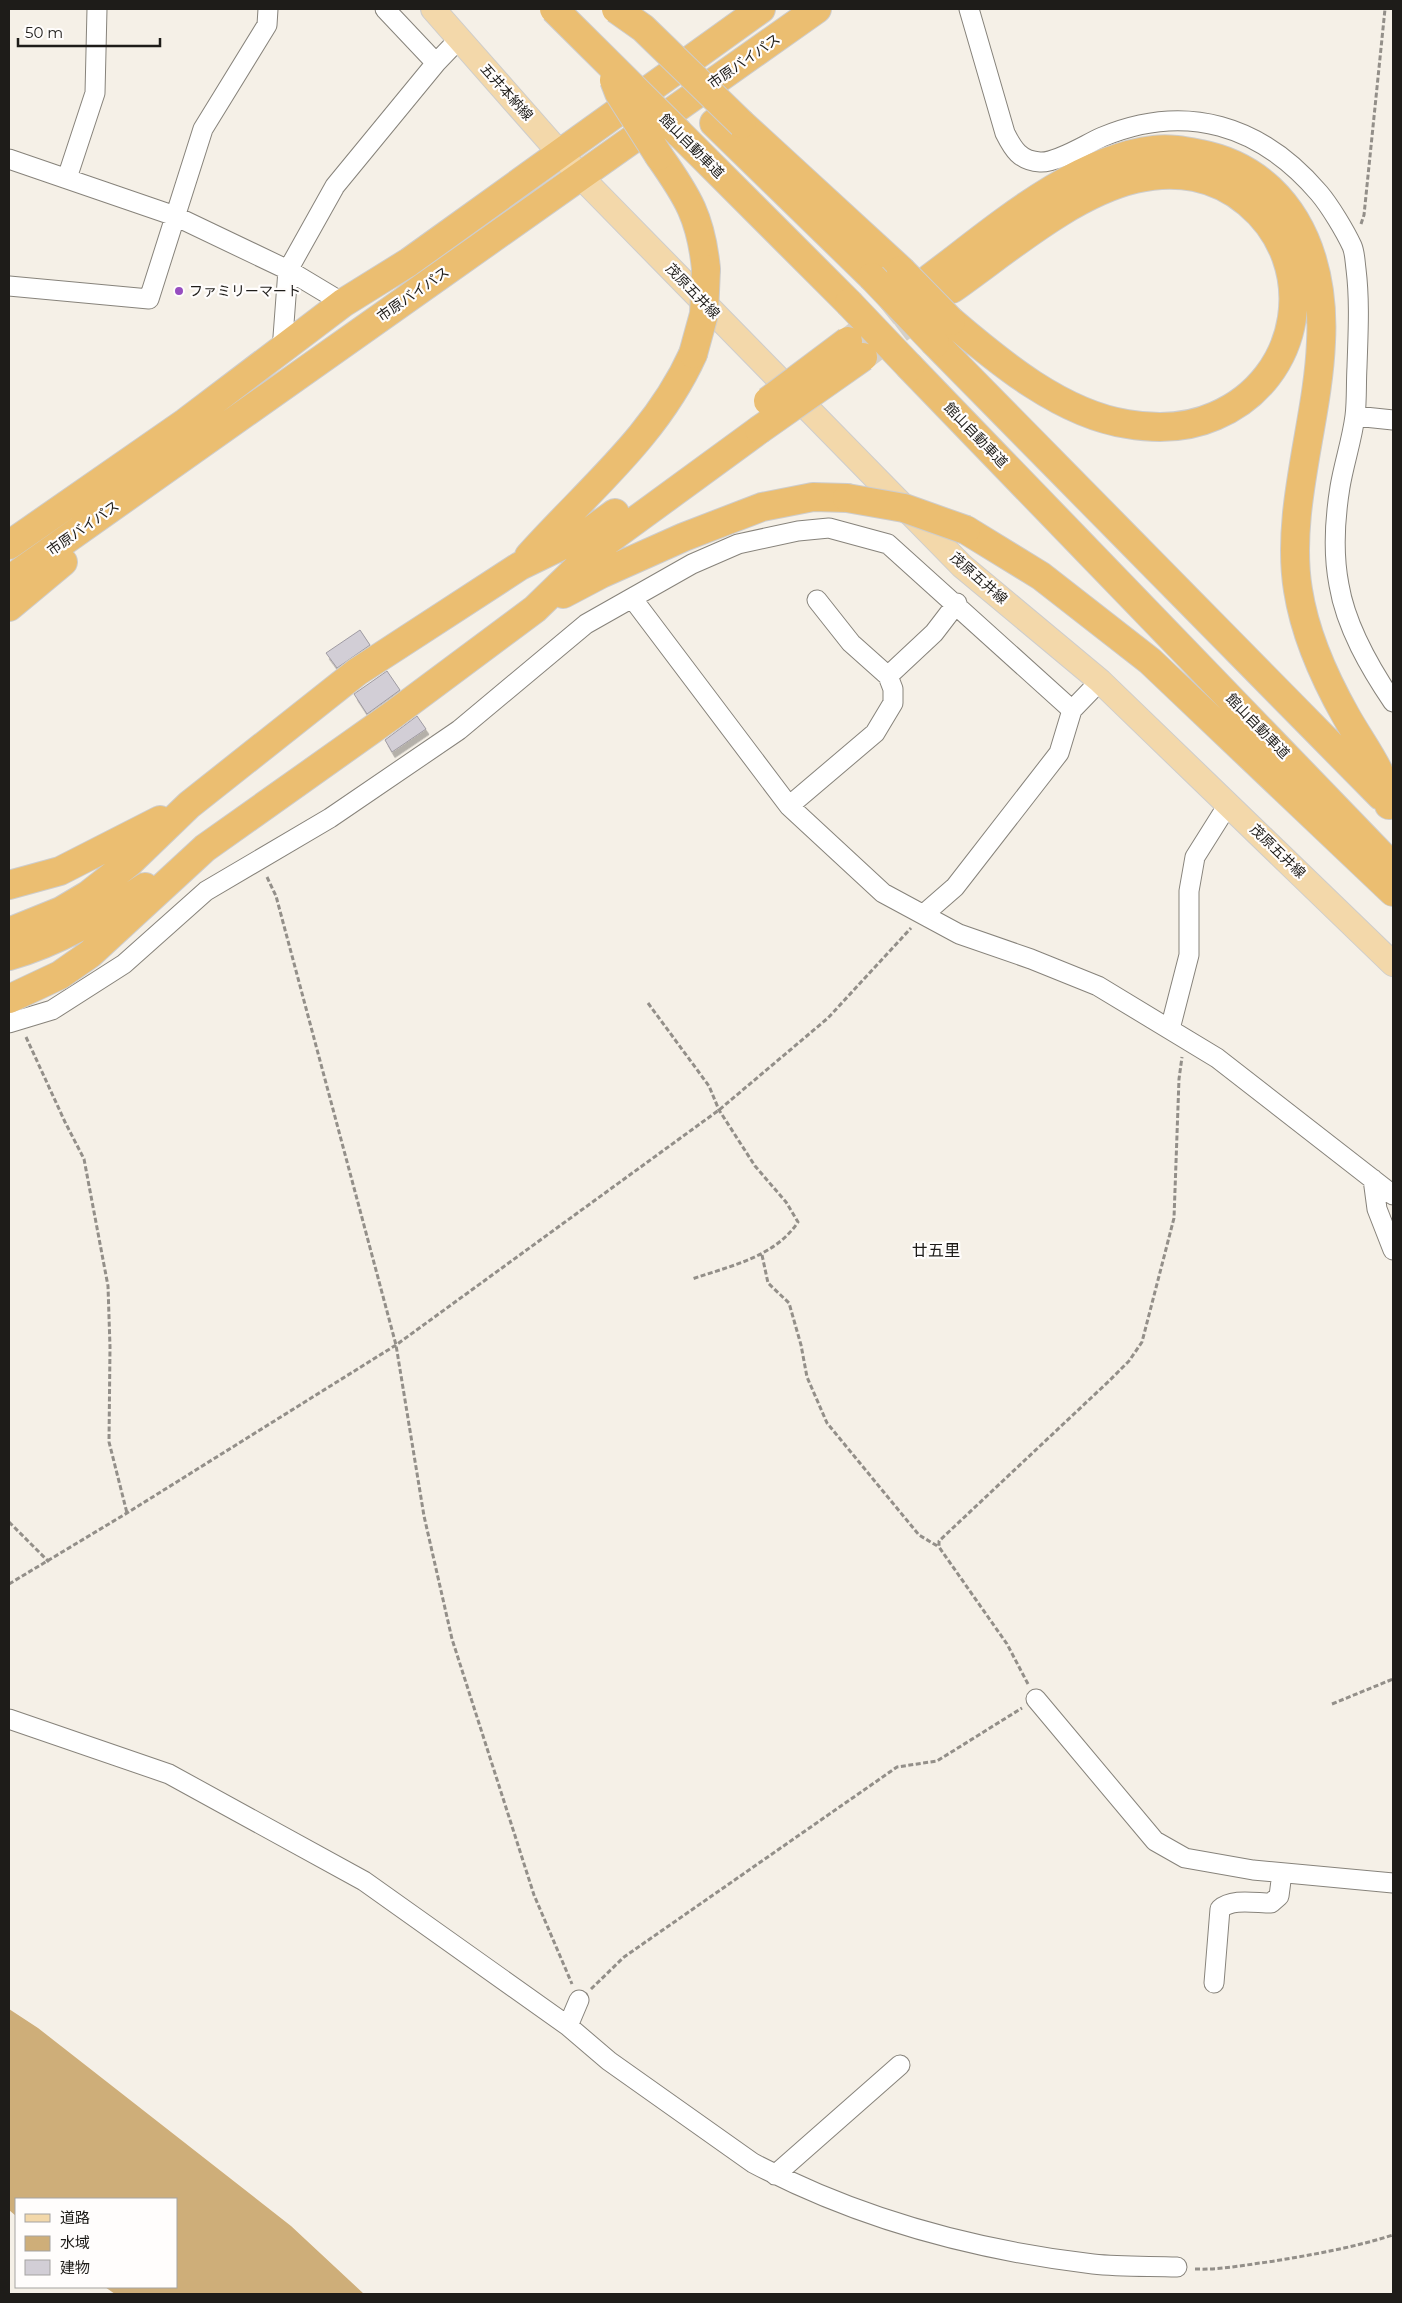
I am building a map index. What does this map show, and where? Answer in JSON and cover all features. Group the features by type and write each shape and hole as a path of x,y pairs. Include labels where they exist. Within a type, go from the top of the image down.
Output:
{"highway":[{"name":"館山自動車道","path":"554,9 848,303 1393,866"},
{"path":"607,9 714,123 872,277 1391,807"},
{"path":"616,9 643,28 742,124 996,360 1079,408 1126,424 1153,427 1179,425 1206,419 1229,409 1250,394 1265,378 1288,339 1294,317 1295,294 1292,273 1285,252 1273,230 1257,211 1223,186 1202,178 1182,175 1136,179 1081,200 941,283 1056,186 1086,171 1133,154 1174,149 1216,157 1253,176 1283,202 1303,235 1313,261 1320,311 1320,351 1296,526 1295,564 1298,591 1306,625 1319,663 1378,770 1391,807"},
{"name":"市原バイパス","path":"9,545 186,422 343,303 409,262 761,9"},
{"name":"市原バイパス","path":"9,580 818,9"},
{"path":"520,566 652,424 683,377 693,354 704,314 706,269 698,219 685,193 619,93 608,62"},
{"path":"9,932 61,910 88,895 130,862 189,805 357,672 520,566 586,534 755,422 856,349"},
{"path":"9,956 61,936 105,914 205,848 394,714 535,609 599,547 755,422"},
{"path":"9,607 102,530 140,489"},
{"path":"535,609 601,574 737,516 784,502 813,497 847,498 904,508 966,530 1042,576 1150,661 1393,892"},
{"path":"9,885 60,871 189,805"},
{"path":"12,1014 60,975 90,954 205,848"}],"main road":[{"name":"五井本納線","path":"433,9 580,176"},
{"name":"茂原五井線","path":"580,176 962,566 1100,682 1229,803 1393,964"}],"street":[{"path":"67,178 95,93 97,9"},
{"path":"9,286 149,299 203,129 267,25 268,9"},
{"path":"385,9 436,62"},
{"path":"969,9 1005,133 1013,150 1023,159 1042,163 1131,127 1179,120 1202,123 1243,133 1273,150 1321,194 1353,248 1360,300 1355,416 1340,488 1336,522 1338,585 1346,614 1366,658 1393,702"},
{"path":"282,350 288,270 335,186 436,62 459,39"},
{"path":"9,159 174,216 288,270 343,303"},
{"path":"1355,416 1393,420"},
{"path":"12,1014 52,1010 124,964 206,891 259,858 330,818 458,730 586,624 692,564 738,544 798,531 829,528 888,544 957,604 1072,710"},
{"path":"632,598 788,806 883,893 959,934 1031,959 1098,986 1217,1058 1393,1195"},
{"path":"788,806 875,733 893,703 893,689 888,676 851,643 817,600"},
{"path":"888,676 934,633 957,604"},
{"path":"924,914 955,887 1059,753 1072,710 1100,682"},
{"path":"1177,1034 1189,955 1189,891 1195,857 1229,803"},
{"path":"1373,1179 1378,1209 1393,1250"},
{"path":"1036,1700 1155,1841 1185,1858 1282,1873 1393,1883"},
{"path":"9,1720 169,1774 207,1793 364,1881 568,2026 617,2067 753,2163 775,2175 862,2211 926,2233 982,2247 1095,2264 1177,2267"},
{"path":"1214,1984 1220,1909 1225,1904 1234,1902 1271,1902 1279,1896 1282,1873"},
{"path":"568,2026 579,2000"},
{"path":"775,2175 900,2065"}],"path":[{"path":"1353,248 1364,215 1386,9"},
{"path":"259,858 276,896 396,1344 424,1516 452,1638 534,1895 579,2000 624,1957 897,1767 937,1761 1036,1700 1007,1644 939,1547 919,1536 827,1423 807,1377 789,1303 768,1283 762,1255"},
{"path":"9,1584 128,1514 396,1344 719,1110 828,1018 924,914"},
{"path":"648,1003 708,1086 719,1110 755,1166 786,1202 798,1222 790,1234 762,1255 692,1279"},
{"path":"12,1014 84,1159 108,1286 110,1347 109,1442 128,1514"},
{"path":"939,1547 939,1541 1129,1362 1142,1342 1174,1218 1179,1079 1177,1034"},
{"path":"9,1522 49,1562"},
{"path":"1332,1704 1393,1679"},
{"path":"1177,2267 1214,2270 1357,2246 1393,2235"}],"water":[{"path":"9,2009 38,2028 291,2226 364,2294 115,2294 106,2288 178,2288 178,2198 15,2198 15,2215 9,2210"}],"building":[{"path":"360,630 370,645 337,668 326,653"},
{"path":"387,671 400,690 367,714 354,694"},
{"path":"417,716 426,729 392,752 385,740"}],"tunnel":[{"path":"852,339 916,288"},
{"path":"865,355 931,305"}],"place":[{"name":"ファミリーマート","path":"179,291"}],"district":[{"name":"廿五里","path":"936,1250"}]}
